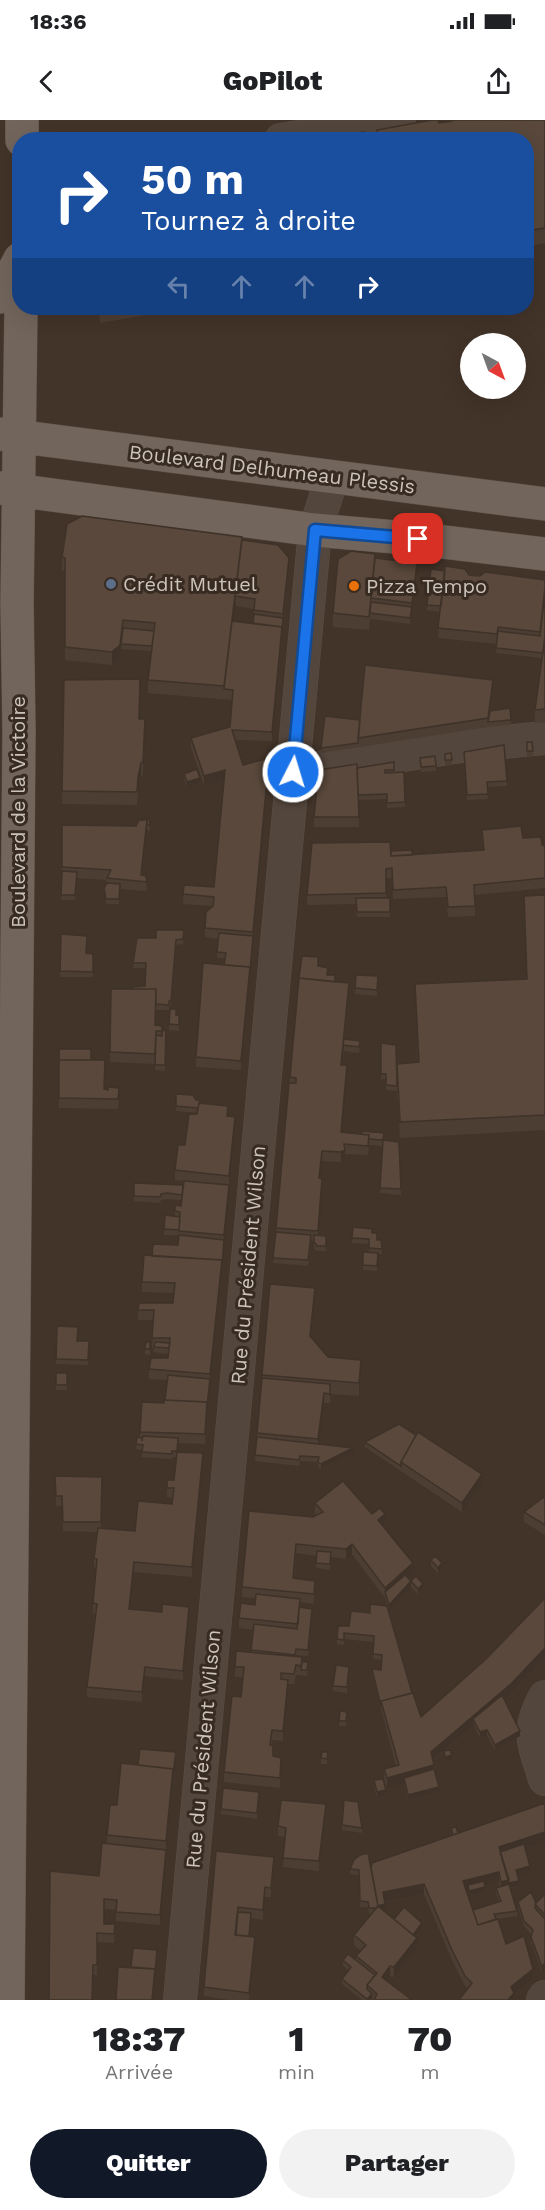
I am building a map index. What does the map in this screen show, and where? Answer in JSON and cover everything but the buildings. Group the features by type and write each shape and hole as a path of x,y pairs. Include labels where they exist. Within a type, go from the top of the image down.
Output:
{"main road":[{"path":"0,297 12,274"},
{"name":"Boulevard de la Victoire","path":"8,2000 5,1554 10,730 9,490 10,436 20,315"},
{"name":"Boulevard Delhumeau Plessis","path":"10,436 545,504"},
{"path":"9,490 315,530 545,554"}],"street":[{"path":"328,132 399,120"},
{"name":"Rue du Président Wilson","path":"180,2000 315,530 332,478"},
{"path":"293,772 461,746 545,738"},
{"path":"545,1697 534,1718 533,1737 545,1779"}],"place":[{"name":"Crédit Mutuel","path":"111,584"},
{"name":"Pizza Tempo","path":"354,586"}],"route":[{"path":"293,772 315,530 418,539"}]}
